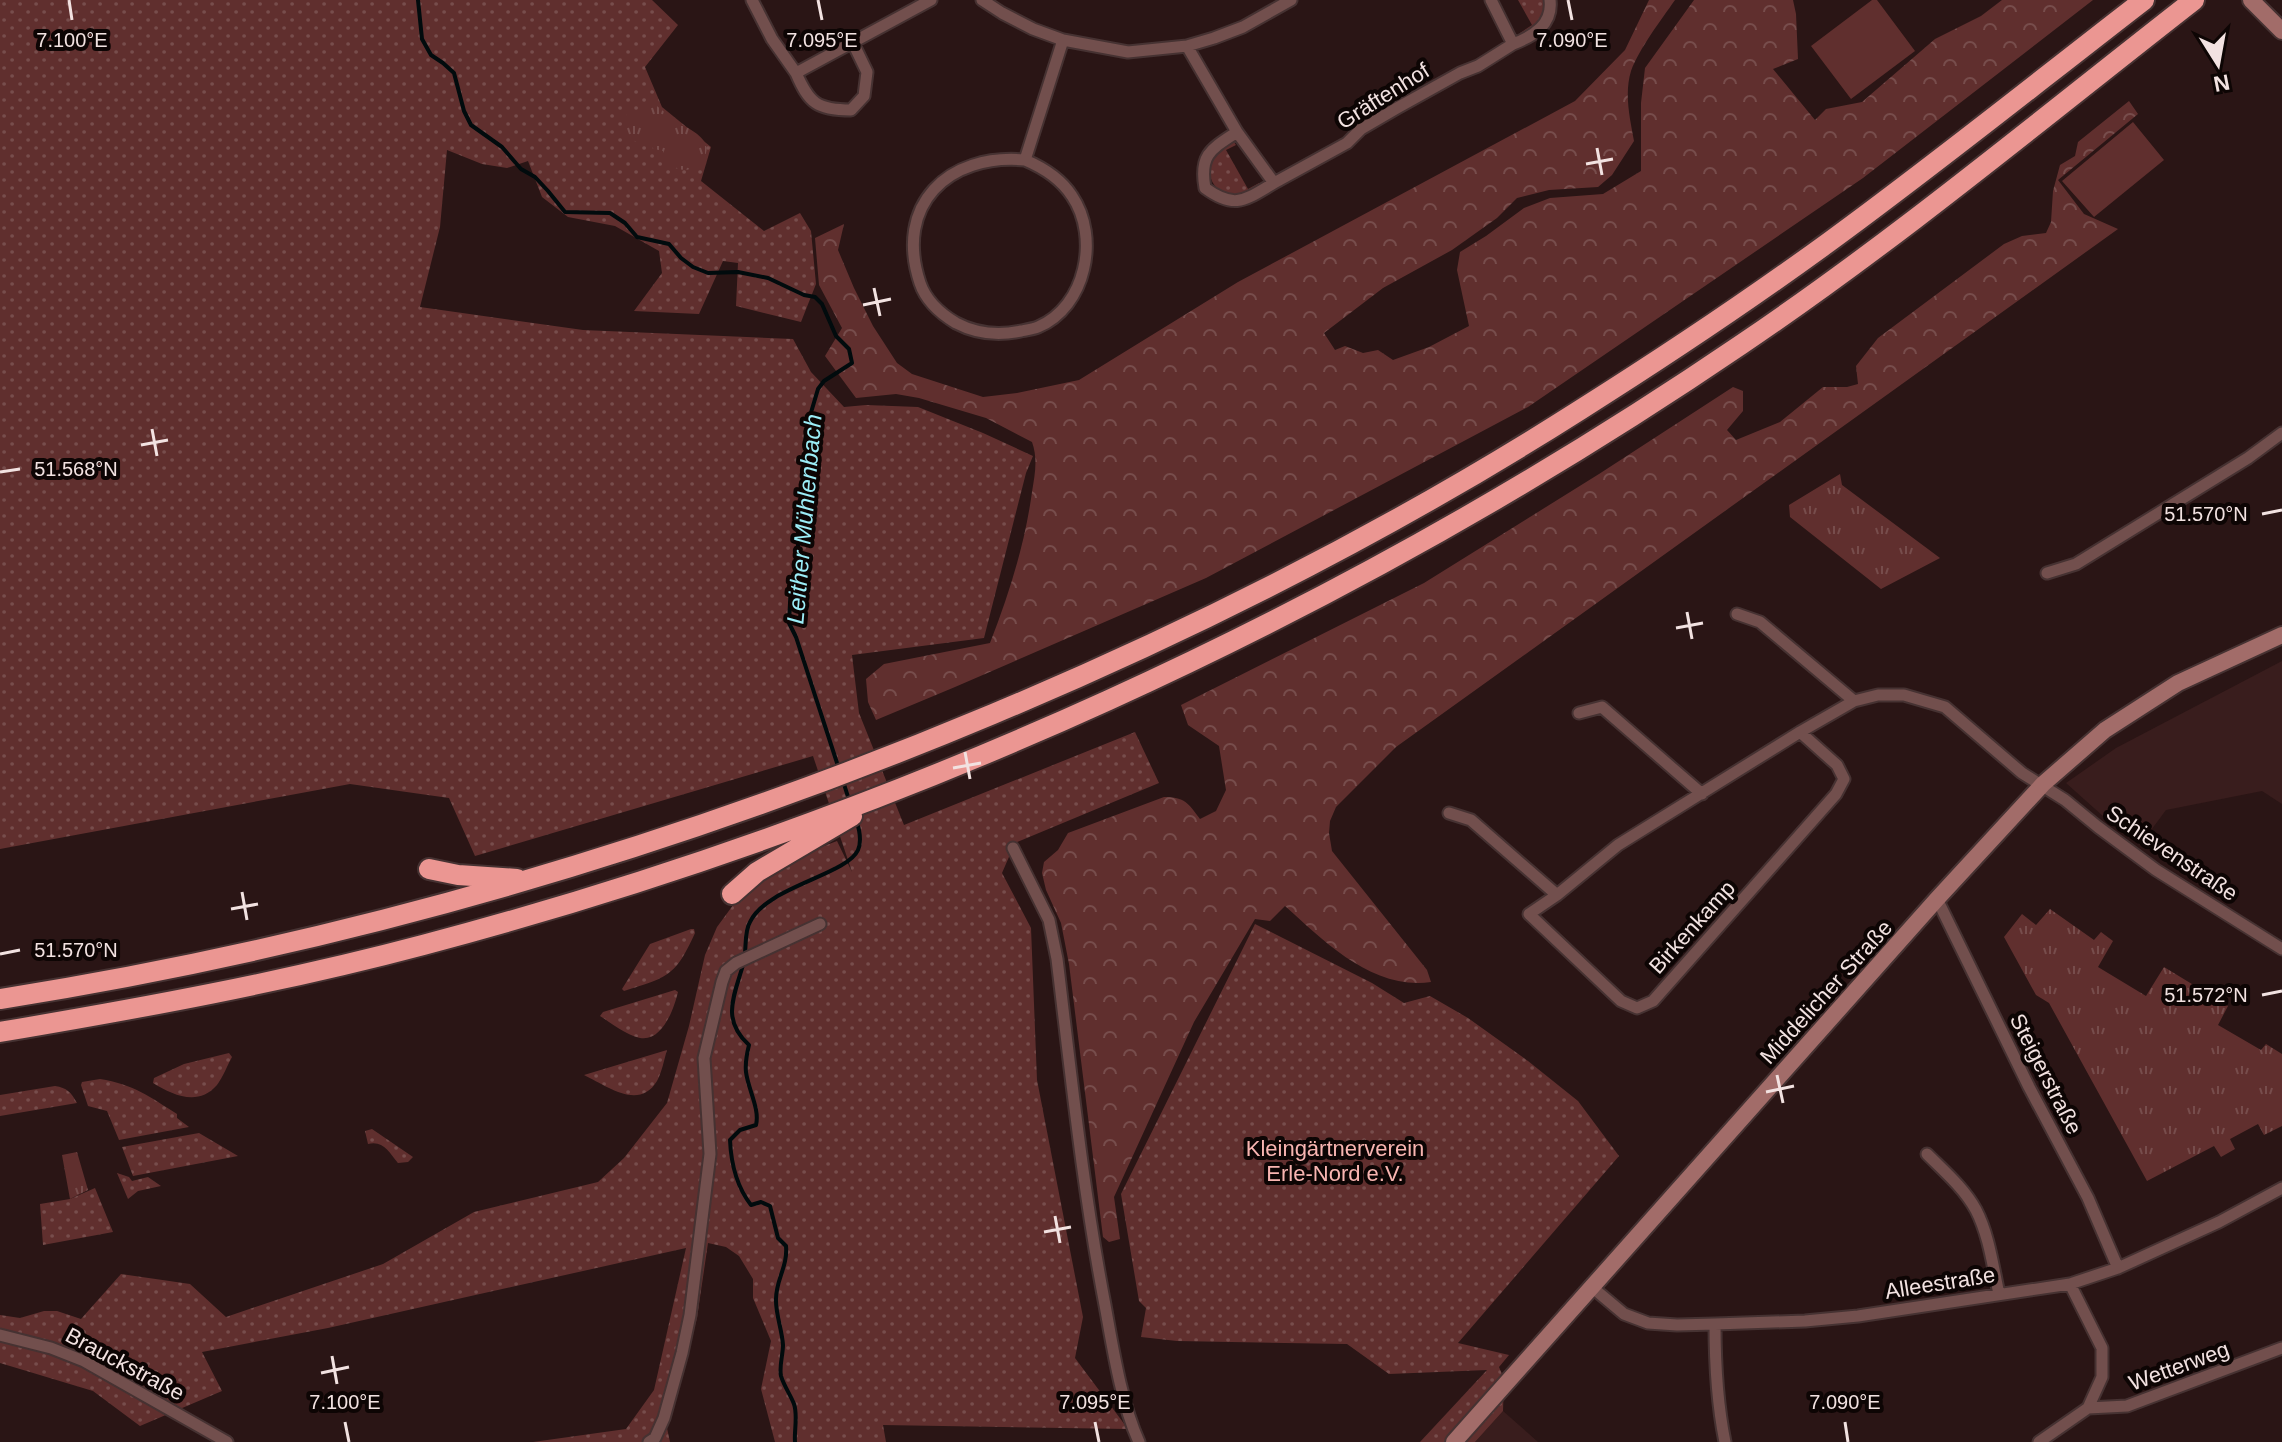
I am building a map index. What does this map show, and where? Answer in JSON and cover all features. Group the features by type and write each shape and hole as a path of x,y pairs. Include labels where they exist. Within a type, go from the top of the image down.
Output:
{"highway":[{"path":"0,999 241,954 533,880 669,837 894,756 1046,692 1229,608 1363,539 1460,483 1724,316 1825,246 2144,0"},
{"path":"0,1032 248,986 418,947 653,877 835,819 905,786 1060,722 1243,636 1377,567 1594,440 1742,344 1881,245 2194,0"},
{"path":"732,894 757,872 835,819"},
{"path":"429,869 458,875 533,880"}],"street":[{"path":"752,0 772,39 796,73 806,96 828,110 851,110 864,96 867,72 853,43"},
{"path":"796,73 931,0"},
{"path":"982,0 1033,29 1063,40 1128,52 1187,46 1243,27 1291,0"},
{"path":"1491,0 1513,44"},
{"name":"Gräftenhof","path":"1237,132 1213,148 1205,159 1205,188 1226,201 1244,201 1347,143 1361,129 1397,108 1526,39 1544,26 1552,11 1550,0"},
{"path":"2251,0 2282,31"},
{"path":"1025,160 1063,40"},
{"path":"1187,46 1237,132 1274,183"},
{"path":"986,160 1025,160 1059,180 1074,198 1086,228 1086,260 1080,281 1056,316 1038,327 986,334 967,328 933,306 922,289 915,268 912,246 914,228 927,197 951,174 986,160"},
{"path":"2047,573 2076,564 2248,458 2282,433"},
{"path":"1737,614 1760,622 1854,701"},
{"name":"Middelicher Straße","path":"1454,1442 2043,784 2105,730 2178,683 2282,635"},
{"name":"Birkenkamp","path":"1800,732 1837,765 1844,779 1836,794 1653,1001 1637,1008 1621,1001 1529,914 1618,845 1800,732 1854,701 1878,695 1904,695 1945,707 2022,773 2043,784"},
{"path":"1579,713 1602,707 1702,794"},
{"name":"Schievenstraße","path":"2043,784 2156,870 2282,949"},
{"path":"1449,813 1471,820 1557,895"},
{"path":"1013,848 1049,920 1057,959 1096,1260 1113,1347 1139,1442"},
{"name":"Steigerstraße","path":"1937,899 2029,1087 2088,1198 2118,1268"},
{"path":"649,1442 655,1438 664,1418 690,1315 710,1154 704,1058 722,982 726,971 736,963 820,924"},
{"path":"1927,1154 1960,1188 1976,1211 1987,1239 1999,1294"},
{"name":"Alleestraße","path":"1593,1288 1624,1314 1648,1323 1805,1321 1858,1316 2070,1284 2118,1268 2219,1222 2282,1188"},
{"name":"Wetterweg","path":"2070,1284 2102,1348 2102,1377 2088,1408 2127,1406 2282,1348"},
{"path":"1715,1324 1715,1369 1725,1442"},
{"name":"Brauckstraße","path":"0,1335 51,1348 84,1361 227,1442"},
{"path":"2039,1442 2088,1408"}],"shaded area":[{"path":"2282,661 2282,804 2262,791 2166,810 2140,845 2066,783 2116,748"},
{"path":"1503,1411 1538,1442 1475,1442"}],"green space":[{"path":"0,0 652,0 678,25 645,67 662,107 711,147 701,181 764,231 800,213 811,231 816,284 801,322 736,306 738,263 723,261 699,314 634,311 662,273 659,251 615,226 568,217 542,197 528,161 507,168 482,164 447,150 440,227 420,307 583,330 793,339 811,372 844,407 918,407 1033,456 984,638 852,655 859,713 904,825 1135,732 1159,783 1015,843 1002,873 1031,928 1037,1080 1083,1317 1075,1358 1128,1429 883,1425 886,1442 775,1442 761,1389 771,1341 753,1298 753,1279 739,1256 726,1247 708,1243 697,1318 667,1428 670,1442 533,1442 626,1429 654,1390 686,1248 328,1328 202,1352 222,1391 140,1426 93,1391 0,1363 0,1315 20,1318 44,1311 57,1311 81,1319 121,1274 190,1284 226,1317 383,1264 474,1212 598,1182 624,1158 667,1103 705,955 717,927 742,893 803,854 837,841 852,872 813,756 475,856 449,798 350,784 0,849"},
{"path":"1518,0 1545,0 1539,21 1521,35 1532,25"},
{"path":"1649,0 1675,0 1631,71 1628,97 1634,141 1612,175 1598,187 1549,190 1517,198 1497,218 1452,250 1383,288 1324,333 1335,350 1345,346 1363,353 1378,350 1393,360 1429,347 1469,326 1457,270 1460,252 1524,208 1550,198 1603,194 1641,171 1641,103 1645,68 1694,0 1793,0 1798,59 1773,69 1815,120 1826,109 1862,102 1935,39 1981,16 2002,0 2093,0 1863,178 1528,407 1206,578 876,720 868,702 866,679 884,664 990,643 1021,550 1034,479 1035,454 1032,442 986,418 896,394 856,398 825,356 842,328 819,285 815,238 844,224 838,250 854,288 873,326 897,363 912,374 983,397 1079,380 1238,282 1575,101 1625,50"},
{"path":"1872,0 1877,0 1915,51 1851,99 1811,46"},
{"path":"646,100 702,138 706,151 696,168 675,168 663,151 639,143 627,134 624,121 628,112 635,110 644,113"},
{"path":"2129,101 2138,114 2058,180 2084,214 2118,229 1396,747 1336,807 1330,821 1332,851 1427,970 1431,982 1409,983 1369,971 1333,948 1285,906 1270,921 1255,919 1194,1022 1114,1197 1120,1239 1109,1242 1103,1237 1069,964 1061,923 1042,873 1044,862 1058,850 1068,833 1164,797 1185,802 1200,819 1216,811 1226,790 1219,746 1188,725 1181,705 1424,583 1733,387 1743,391 1743,411 1727,430 1736,440 1780,422 1823,387 1858,384 1856,366 1878,338 2004,244 2022,236 2046,233 2051,222 2053,191 2060,165 2075,156 2078,142"},
{"path":"2133,122 2164,160 2094,217 2062,181"},
{"path":"1234,142 1236,145 1226,150 1248,189 1259,183 1260,186 1246,194 1229,196 1217,189 1210,177 1210,170 1216,155"},
{"path":"1840,474 1842,485 1940,558 1881,589 1790,517 1789,505"},
{"path":"2050,909 2094,940 2101,932 2113,941 2098,967 2146,996 2164,967 2228,1006 2218,1025 2261,1050 2266,1044 2282,1054 2282,1126 2264,1135 2258,1124 2230,1139 2235,1149 2221,1157 2214,1146 2147,1181 2049,1003 2036,995 2004,937 2022,914 2036,925"},
{"name":"Kleingärtnerverein Erle-Nord e.V.","path":"1255,924 1372,983 1404,1003 1430,996 1468,1018 1578,1101 1619,1156 1458,1343 1509,1355 1499,1367 1504,1379 1503,1411 1475,1442 1420,1442 1487,1370 1389,1374 1347,1344 1177,1341 1141,1337 1146,1308 1139,1301 1121,1194"},
{"path":"691,929 695,933 675,967 661,978 624,991 622,989 650,944"},
{"path":"675,990 678,992 666,1023 648,1038 629,1034 600,1016 603,1012"},
{"path":"667,1050 657,1081 650,1090 641,1094 612,1090 584,1075"},
{"path":"229,1053 232,1057 219,1082 202,1096 177,1095 153,1083 154,1078 184,1064"},
{"path":"100,1079 141,1092 177,1114 177,1118 189,1127 119,1140 107,1111 88,1106 81,1085 82,1082"},
{"path":"55,1086 68,1091 77,1103 0,1116 0,1095"},
{"path":"372,1129 413,1157 408,1162 398,1163 382,1145 368,1144 365,1131"},
{"path":"199,1133 238,1156 133,1176 122,1147"},
{"path":"77,1152 88,1190 70,1199 62,1155"},
{"path":"117,1173 132,1181 148,1177 161,1186 138,1191 128,1199"},
{"path":"95,1188 113,1232 43,1245 40,1204 70,1199"}],"waterway":[{"name":"Leither Mühlenbach","path":"418,0 422,39 431,55 454,73 471,125 502,147 521,169 535,177 565,212 610,213 625,223 637,237 669,244 693,267 708,273 738,272 768,278 815,297 822,304 836,336 849,349 852,363 824,381 818,389 807,426 805,442 808,456 798,517 798,568 791,584 789,623 839,769"},
{"name":"Leither Mühlenbach","path":"843,781 849,800"},
{"name":"Leither Mühlenbach","path":"745,953 748,925 759,910 788,890 851,859 860,843 856,819"},
{"name":"Leither Mühlenbach","path":"743,965 732,1017 740,1036 749,1045 746,1072 757,1119 756,1125 740,1130 730,1140 736,1174 746,1198 751,1205 761,1202 770,1206 778,1238 786,1246 776,1301 783,1345 781,1376 795,1408 795,1442"}]}
